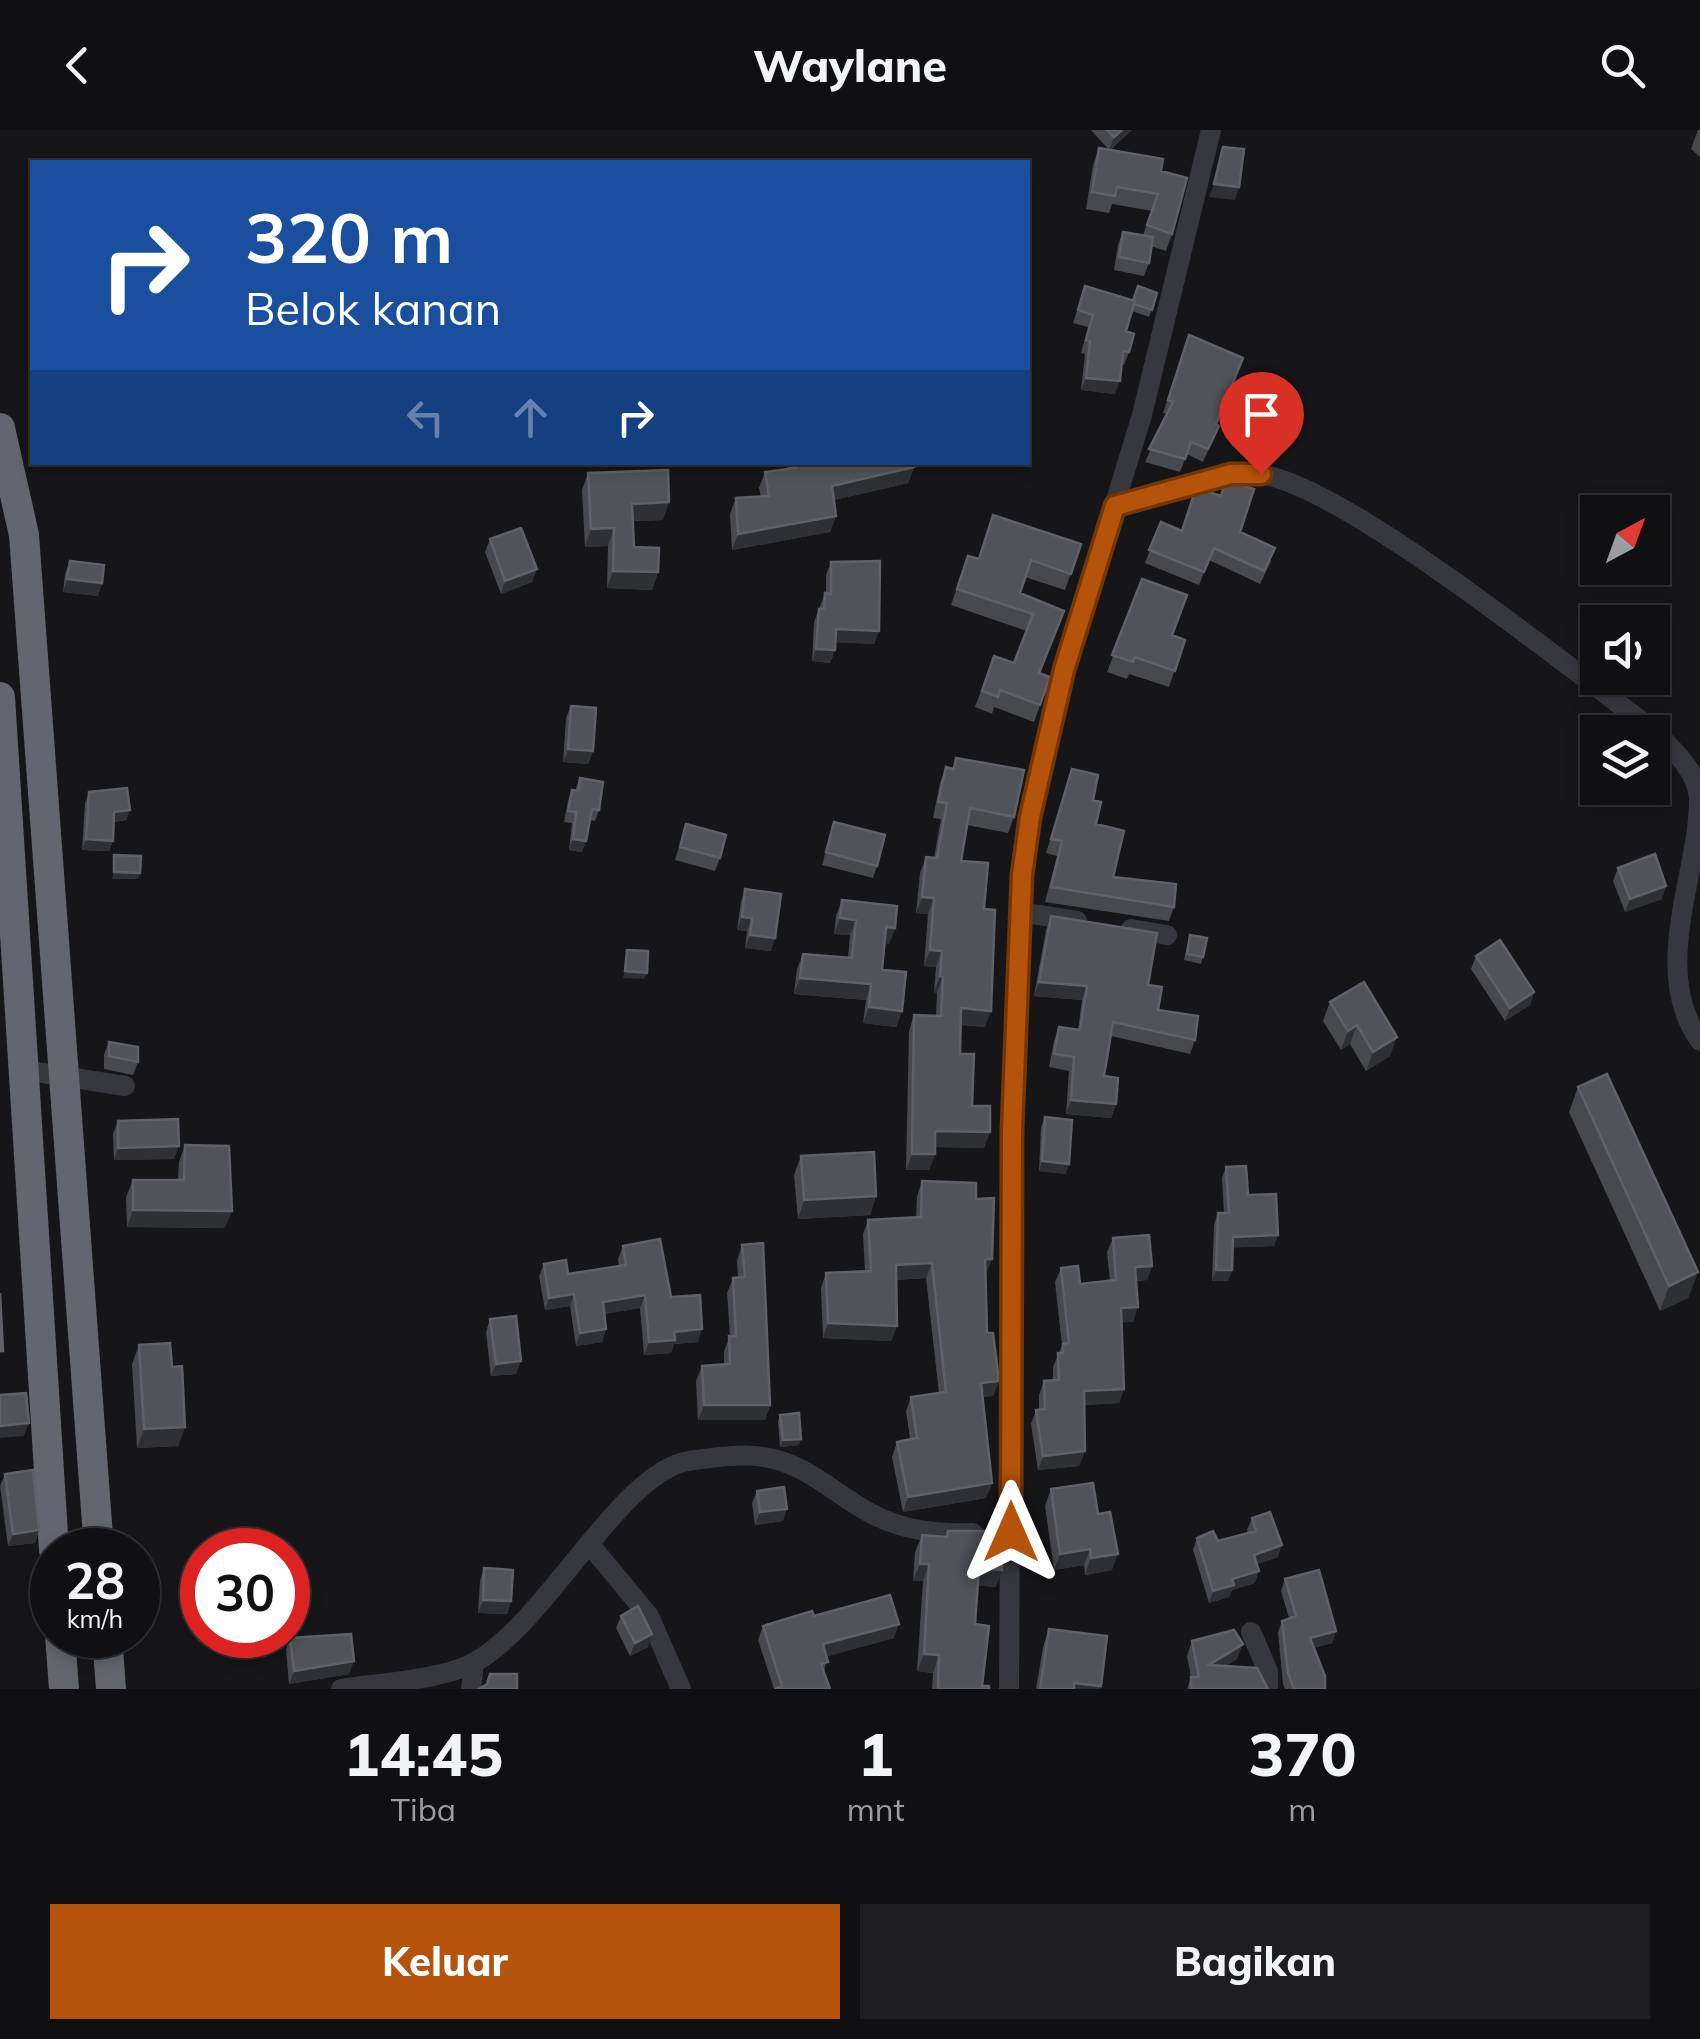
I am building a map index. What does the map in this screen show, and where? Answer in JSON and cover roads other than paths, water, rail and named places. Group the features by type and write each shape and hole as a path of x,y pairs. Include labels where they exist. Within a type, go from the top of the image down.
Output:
{"highway":[{"path":"0,428 24,535 68,1077 70,1172 97,1528"},
{"path":"0,697 53,1528"},
{"path":"62,1658 64,1689"},
{"path":"109,1658 112,1689"}],"street":[{"path":"1009,1689 1012,1130 1020,912 1030,817 1064,670 1170,308 1211,130"},
{"path":"1115,506 1231,474 1261,474 1317,495 1384,534 1650,728 1685,763 1700,796 1681,933 1682,994 1700,1041"},
{"path":"1020,912 1167,935"},
{"path":"24,1070 126,1086"},
{"path":"341,1689 474,1664 548,1594 640,1486 662,1468 686,1462 762,1456 807,1472 868,1512 910,1530 1011,1532"},
{"path":"591,1546 649,1616 682,1689"},
{"path":"1251,1632 1268,1671 1268,1689"},
{"path":"472,1689 474,1664"}]}
